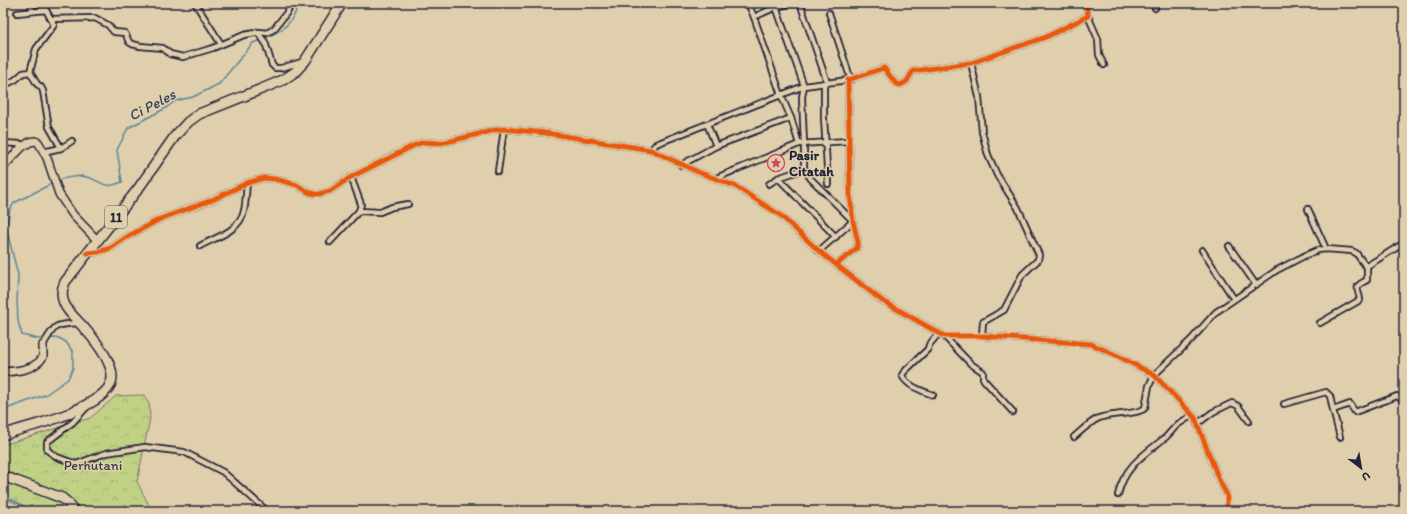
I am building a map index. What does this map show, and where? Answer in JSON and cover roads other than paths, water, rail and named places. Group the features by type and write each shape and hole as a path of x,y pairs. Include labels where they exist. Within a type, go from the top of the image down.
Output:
{"highway":[{"name":"11","path":"3,435 46,423 74,411 87,404 106,390 110,385 112,375 109,363 90,334 72,316 65,306 62,292 65,282 138,189 175,136 188,122 205,111 232,102 283,80 295,72 305,61 342,3"},
{"path":"3,476 62,498 74,511"}],"street":[{"path":"31,3 32,11"},
{"path":"195,3 221,44"},
{"path":"51,19 97,18 108,25 114,32 125,33 129,42 132,44 163,48 170,54 183,57 212,48 244,35 261,36 274,29 288,11 291,3"},
{"path":"748,3 781,95 802,144"},
{"path":"754,17 776,7 793,3"},
{"path":"799,3 809,27 826,83 825,142 828,184"},
{"path":"1086,3 1088,16 1098,39 1100,55 1104,65"},
{"path":"1152,3 1155,8"},
{"path":"776,7 804,86 802,97 802,144 804,169 810,179 853,221"},
{"path":"17,13 46,10 48,17 54,24 36,49 30,72 43,91 49,127 61,148"},
{"path":"828,13 849,80 848,141 850,194 853,221 858,238 858,246 838,264"},
{"path":"651,150 656,144 804,86 849,80 884,68 896,84 901,85 907,82 913,71 972,63 1046,36 1088,16"},
{"path":"261,36 272,65 275,68 281,68 305,61"},
{"path":"972,63 979,97 982,132 988,155 993,168 1018,208 1039,255 1038,260 1022,275 1004,310 983,322 982,336"},
{"path":"3,86 15,80 23,73 30,72"},
{"path":"681,165 716,146 791,118"},
{"path":"707,124 716,146"},
{"path":"498,171 504,129"},
{"path":"87,253 112,248 127,237 160,220 212,200 248,183 264,178 275,179 300,186 308,192 319,194 330,191 351,177 424,142 439,143 452,141 504,129 651,150 681,165 735,186 780,215 819,251 838,264 881,300 944,336 971,364 983,372 984,380 1014,412"},
{"path":"3,167 24,146 35,141 40,145 59,194 73,215 99,238 101,245 98,252"},
{"path":"43,152 61,148 72,141"},
{"path":"716,178 802,144 848,141"},
{"path":"3,143 20,144 24,146"},
{"path":"770,184 778,178 804,169"},
{"path":"330,242 359,212 361,204 351,177"},
{"path":"778,178 836,237"},
{"path":"200,246 237,226 244,212 248,183"},
{"path":"359,212 380,212 392,207 408,204"},
{"path":"1308,209 1326,249"},
{"path":"819,251 853,221"},
{"path":"1367,266 1404,243"},
{"path":"1229,246 1256,285"},
{"path":"1074,437 1099,418 1118,413 1138,412 1143,410 1146,404 1149,386 1154,375 1191,340 1216,312 1277,270 1318,250 1326,249 1352,251 1356,253 1367,266 1367,280 1358,286 1357,289 1360,300 1320,323"},
{"path":"1202,250 1234,299"},
{"path":"3,372 23,369 39,362 44,357 43,346 54,328 59,324 79,323"},
{"path":"933,395 909,383 902,375 928,349 929,345 939,333"},
{"path":"944,336 982,336 1091,344 1154,375 1187,408 1197,424 1219,480 1227,495 1228,511"},
{"path":"1284,404 1326,392 1330,396 1340,437"},
{"path":"1333,410 1350,404 1355,412 1397,396 1404,401"},
{"path":"1197,424 1213,412 1232,403 1238,406 1248,421"},
{"path":"87,404 81,414 47,442 47,450 57,457 76,464 106,453 145,447 184,452 223,472 267,511"},
{"path":"1118,495 1119,488 1126,471 1135,461 1167,436 1176,426 1192,415"}],"waterway":[{"name":"Ci Peles","path":"265,38 283,29 291,21 299,3"},
{"name":"Ci Peles","path":"56,181 80,176 87,177 107,185 122,182 117,150 128,128 166,108 175,101 193,97 219,84 253,43 261,40"},
{"name":"Ci Peles","path":"3,410 45,395 68,379 73,368 73,352 66,342 59,338 38,339 22,335 18,321 18,275 6,227 10,210 14,203 53,183"},
{"name":"Ci Peles","path":"3,497 15,501 31,511"}],"place":[{"name":"Pasir Citatah","path":"776,163"}],"park label":[{"name":"Perhutani","path":"93,465"}]}
